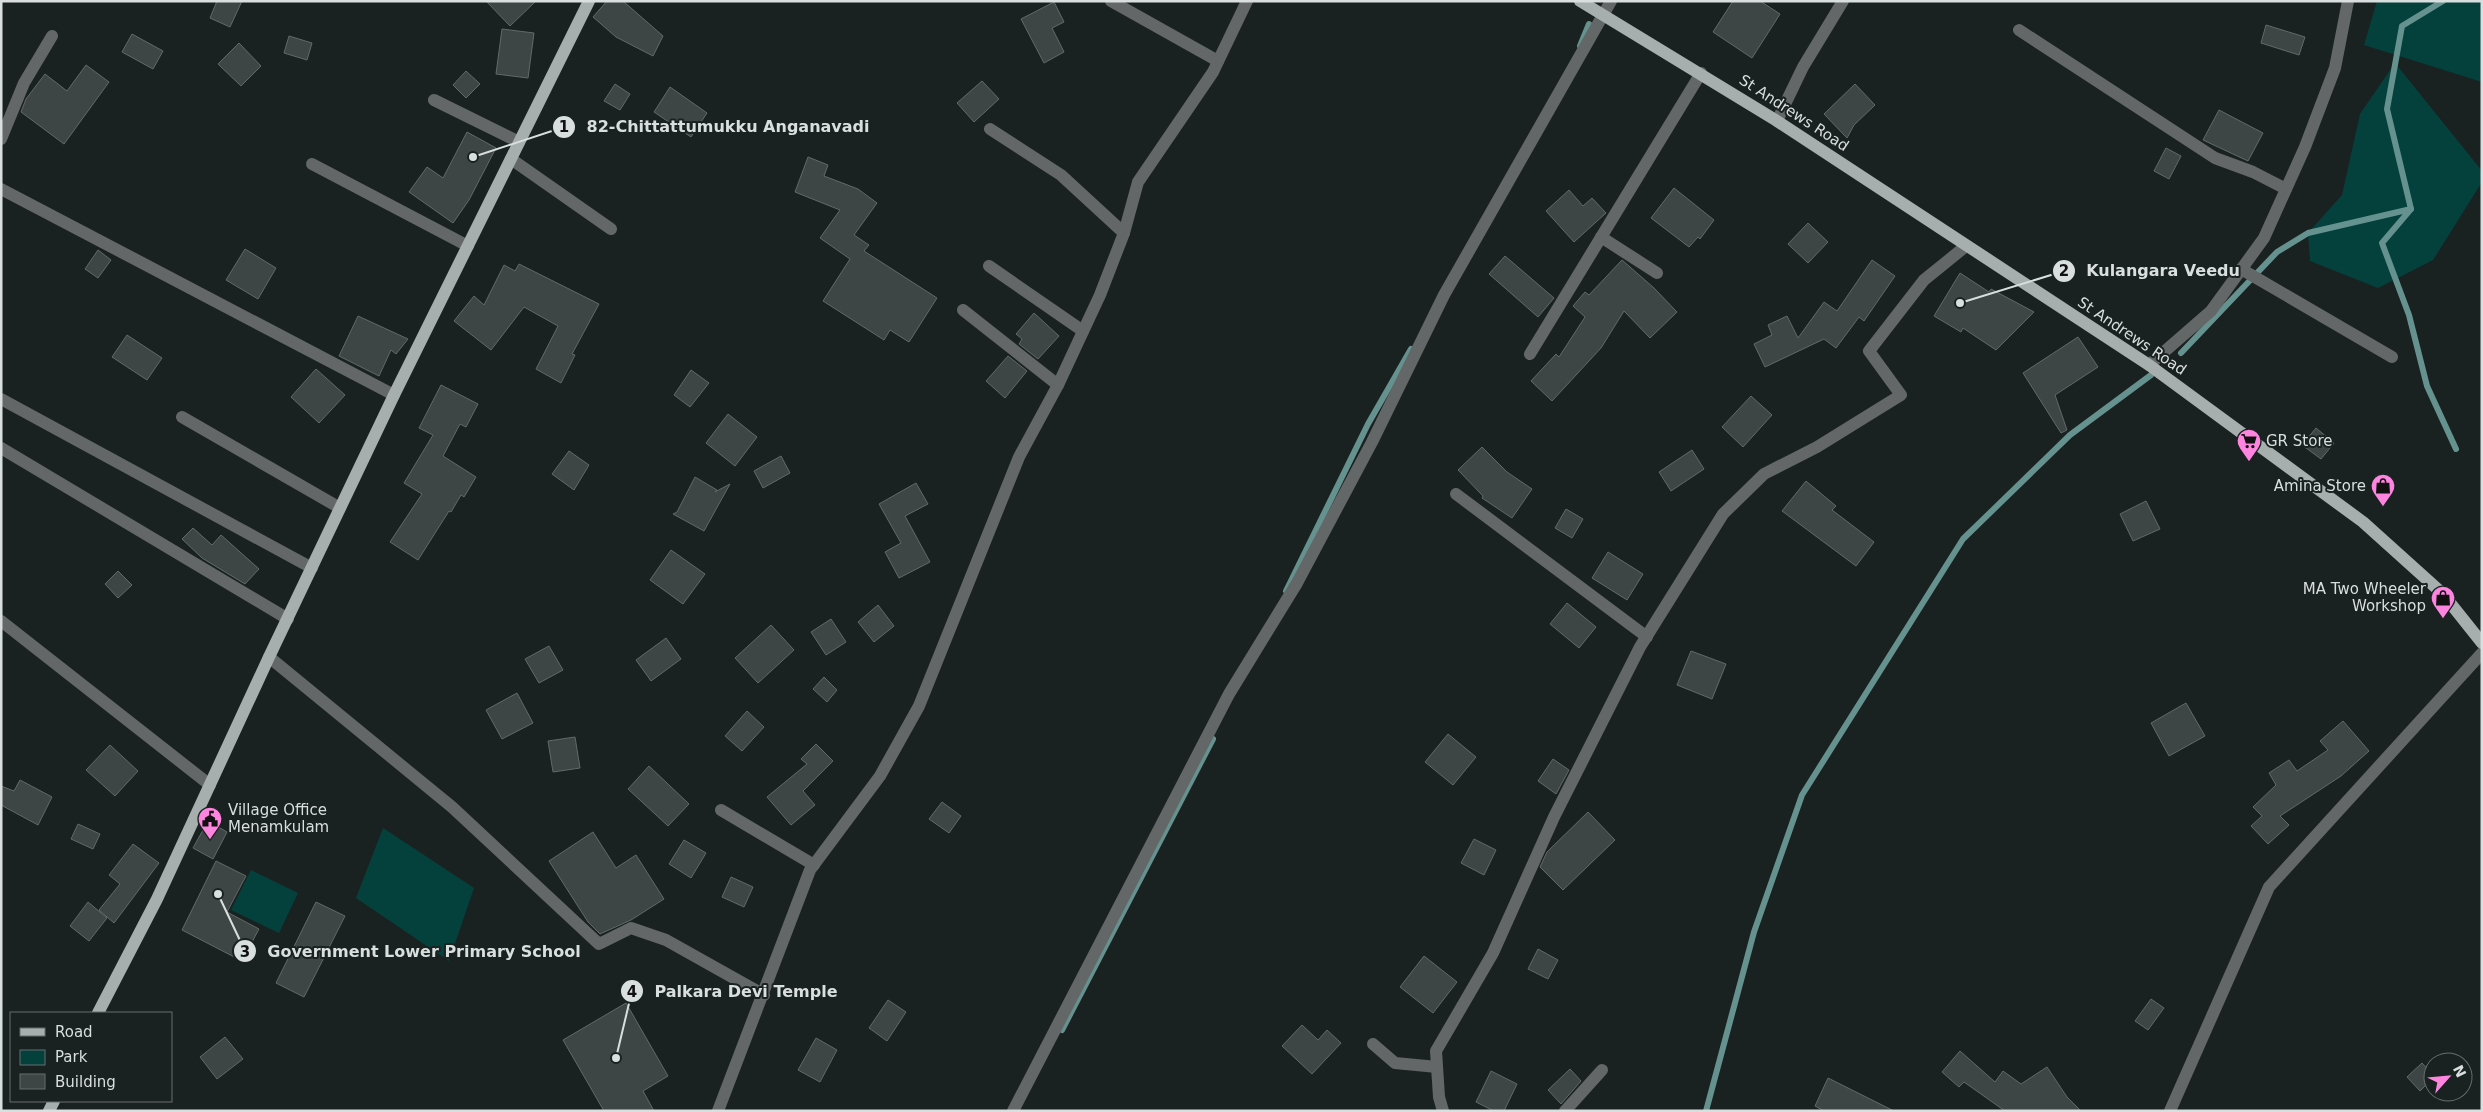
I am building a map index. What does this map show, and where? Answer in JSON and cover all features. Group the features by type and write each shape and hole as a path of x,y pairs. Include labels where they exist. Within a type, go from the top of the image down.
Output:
{"main road":[{"path":"99,1012 157,900 269,657 394,395 589,1"},
{"name":"St Andrews Road","path":"1580,1 1777,121 2149,365 2363,522 2443,594 2482,643"}],"street":[{"path":"1111,1 1218,61"},
{"path":"718,1111 764,995 810,870 880,776 919,706 1019,457 1058,385 1124,233 1138,182 1218,61 1247,1"},
{"path":"1013,1111 1229,694 1297,584 1372,442 1444,295 1610,1"},
{"path":"1777,121 1803,67 1843,1"},
{"path":"2149,365 2211,311 2264,238 2305,147 2335,68 2348,1"},
{"path":"2019,30 2215,158 2253,172 2286,189"},
{"path":"1,139 24,83 52,36"},
{"path":"1530,354 1701,73"},
{"path":"434,100 519,142"},
{"path":"990,129 1061,175 1124,233"},
{"path":"511,159 611,229"},
{"path":"312,164 468,246"},
{"path":"1,189 394,395"},
{"path":"1601,238 1657,273"},
{"path":"1442,1111 1436,1051 1493,953 1554,818 1647,636 1723,514 1764,474 1817,447 1900,395 1869,351 1924,280 1966,246"},
{"path":"989,266 1083,331"},
{"path":"2241,269 2392,357"},
{"path":"963,310 1058,385"},
{"path":"1,399 312,568"},
{"path":"182,417 340,508"},
{"path":"1,448 288,618"},
{"path":"1456,494 1647,636"},
{"path":"1,621 210,785"},
{"path":"2170,1111 2269,887 2482,653"},
{"path":"269,657 452,808 599,944 631,928 666,940 764,995"},
{"path":"721,810 814,865"},
{"path":"1372,1044 1395,1063 1437,1066"},
{"path":"1565,1111 1602,1070"}],"green space":[{"path":"2377,1 2482,1 2482,82 2364,45"},
{"path":"2395,63 2482,171 2482,182 2433,260 2378,288 2310,261 2308,233 2342,195 2360,114"},
{"path":"383,828 474,888 449,961 356,898"},
{"path":"251,870 298,893 279,933 231,910"}],"building":[{"path":"217,1 242,1 230,27 210,18"},
{"path":"486,1 536,1 510,26"},
{"path":"607,1 623,1 663,36 653,56 616,37 593,17"},
{"path":"1733,1 1760,1 1780,14 1752,58 1713,32"},
{"path":"1054,2 1064,22 1052,28 1064,52 1044,63 1021,19"},
{"path":"2266,25 2305,37 2299,55 2261,43"},
{"path":"502,29 534,33 528,78 496,74"},
{"path":"132,34 163,51 153,69 122,52"},
{"path":"289,36 312,43 307,60 284,53"},
{"path":"239,43 261,66 241,86 218,64"},
{"path":"86,65 109,82 64,144 21,112 26,99 45,74 67,91"},
{"path":"466,71 480,84 466,98 453,85"},
{"path":"982,81 999,99 974,122 957,103"},
{"path":"615,84 630,94 620,110 604,101"},
{"path":"1855,84 1875,105 1854,125 1847,138 1824,114"},
{"path":"670,87 707,113 691,137 654,112"},
{"path":"2219,110 2263,133 2248,161 2203,140"},
{"path":"467,132 496,148 469,200 453,223 409,192 427,167 443,178"},
{"path":"2166,148 2181,156 2169,179 2154,171"},
{"path":"808,157 828,165 824,176 858,189 877,203 854,235 869,245 864,251 937,298 909,342 890,330 884,340 823,301 850,259 820,238 840,210 795,192"},
{"path":"1674,188 1714,220 1700,239 1698,237 1689,247 1651,218"},
{"path":"1569,190 1583,206 1592,198 1606,213 1574,242 1546,211"},
{"path":"1808,223 1828,242 1808,263 1788,244"},
{"path":"245,249 276,268 258,299 226,280"},
{"path":"98,250 111,260 98,278 85,269"},
{"path":"1505,256 1554,298 1538,317 1489,274"},
{"path":"1622,260 1654,288 1677,312 1650,338 1624,311 1601,348 1552,401 1531,381 1556,354 1559,357 1585,317 1573,306 1585,292 1589,295"},
{"path":"1872,260 1895,276 1864,321 1859,317 1836,348 1824,339 1765,367 1754,344 1772,335 1768,325 1787,316 1798,338 1824,302 1837,311"},
{"path":"519,264 599,304 572,354 575,355 561,383 536,369 558,326 524,307 491,350 454,321 474,296 484,305 504,265 515,271"},
{"path":"1960,273 1989,292 1991,289 2034,312 1996,350 1963,328 1961,332 1934,316"},
{"path":"1034,313 1059,336 1038,359 1019,344 1022,339 1016,334"},
{"path":"358,316 408,339 396,354 391,350 379,376 339,356"},
{"path":"127,335 162,358 147,380 112,357"},
{"path":"2078,337 2098,367 2055,395 2067,430 2061,433 2023,373"},
{"path":"1008,356 1027,371 1005,398 986,381"},
{"path":"316,369 345,395 319,423 291,397"},
{"path":"691,370 709,383 690,407 674,395"},
{"path":"441,385 478,404 466,427 460,424 443,456 476,477 464,497 461,495 451,512 449,511 418,560 390,542 422,494 404,483 433,435 419,428"},
{"path":"1751,396 1772,415 1743,447 1722,427"},
{"path":"728,414 757,437 735,466 706,443"},
{"path":"2316,428 2334,443 2321,459 2302,445"},
{"path":"1482,447 1507,472 1532,489 1512,518 1482,498 1483,496 1458,470"},
{"path":"1692,450 1704,469 1671,491 1659,472"},
{"path":"569,451 589,465 574,490 552,474"},
{"path":"781,456 790,473 763,488 754,471"},
{"path":"695,477 717,490 715,492 730,484 704,531 673,514 677,512"},
{"path":"1806,481 1836,506 1832,510 1874,542 1856,566 1782,511"},
{"path":"916,483 928,504 905,516 930,562 899,578 885,552 901,543 879,504"},
{"path":"2146,501 2160,529 2133,541 2120,514"},
{"path":"1566,509 1583,519 1572,538 1555,528"},
{"path":"193,528 212,545 221,535 259,569 245,584 202,558 182,539"},
{"path":"671,550 705,574 683,604 650,580"},
{"path":"1608,552 1643,574 1627,600 1592,578"},
{"path":"118,571 132,585 118,598 105,584"},
{"path":"1567,603 1596,627 1579,648 1550,624"},
{"path":"878,605 894,626 874,642 858,622"},
{"path":"831,619 846,642 826,655 811,632"},
{"path":"771,625 794,650 758,683 735,658"},
{"path":"666,638 681,659 651,681 636,660"},
{"path":"549,646 563,670 539,683 525,659"},
{"path":"1691,651 1726,664 1712,699 1677,685"},
{"path":"824,677 837,690 827,702 813,689"},
{"path":"517,693 533,723 502,739 486,710"},
{"path":"2186,703 2205,736 2169,756 2151,723"},
{"path":"747,711 764,727 742,751 725,736"},
{"path":"2343,721 2369,751 2341,776 2280,816 2289,825 2268,844 2251,826 2262,816 2253,807 2276,785 2269,773 2289,760 2297,771 2328,750 2320,741"},
{"path":"1448,734 1476,757 1453,785 1425,762"},
{"path":"575,737 580,768 553,772 548,741"},
{"path":"816,744 833,761 803,791 815,805 791,825 767,797 807,764 801,759"},
{"path":"110,745 138,771 115,796 86,770"},
{"path":"1553,759 1569,770 1556,794 1538,781"},
{"path":"649,766 689,804 668,826 628,789"},
{"path":"20,780 52,797 38,825 1,805 1,786 14,791"},
{"path":"942,802 961,816 949,833 929,819"},
{"path":"1588,812 1615,840 1563,890 1540,867 1547,852"},
{"name":"Village Office Menamkulam","path":"208,821 227,832 213,859 193,848"},
{"path":"78,824 100,834 93,849 71,839"},
{"path":"593,832 616,868 636,855 664,899 631,920 600,934 588,922 549,861"},
{"path":"1474,839 1496,850 1484,875 1461,863"},
{"path":"684,840 706,853 691,878 669,864"},
{"path":"133,844 159,863 114,923 99,910 120,884 109,875"},
{"path":"216,861 246,876 227,912 259,929 242,961 182,930"},
{"path":"731,877 753,887 744,907 722,897"},
{"path":"88,902 107,918 89,941 70,926"},
{"path":"316,902 345,916 304,997 276,983"},
{"path":"1538,949 1558,960 1548,979 1528,969"},
{"path":"1424,956 1457,982 1433,1013 1400,987"},
{"path":"2151,999 2164,1008 2148,1030 2135,1021"},
{"path":"888,1000 906,1012 887,1041 869,1028"},
{"path":"626,1003 668,1076 643,1091 654,1111 604,1111 563,1040"},
{"path":"1302,1025 1318,1040 1327,1030 1341,1043 1312,1074 1282,1046"},
{"path":"225,1037 243,1059 217,1079 200,1057"},
{"path":"816,1038 837,1050 820,1082 798,1070"},
{"path":"1960,1051 1995,1082 2003,1071 2021,1084 2047,1067 2067,1097 2081,1111 2005,1111 1964,1082 1959,1087 1942,1072"},
{"path":"2423,1064 2423,1088 2420,1091 2407,1077"},
{"path":"1570,1069 1581,1081 1561,1104 1548,1090"},
{"path":"1491,1071 1517,1084 1504,1111 1494,1111 1476,1102"},
{"path":"1828,1078 1894,1111 1824,1111 1815,1106"}],"waterway":[{"path":"2181,353 2277,252 2308,233 2411,209 2387,109 2402,26 2443,1"},
{"path":"1580,46 1589,24"},
{"path":"2411,209 2382,243 2409,315 2427,386 2456,449"},
{"path":"1286,591 1368,424 1411,349"},
{"path":"1706,1111 1754,932 1802,795 1963,539 2070,435 2151,375"},
{"path":"1062,1030 1213,739"}],"place":[{"name":"82-Chittattumukku Anganavadi","path":"473,157"},
{"name":"Kulangara Veedu","path":"1960,303"},
{"name":"GR Store","path":"2249,462"},
{"name":"Amina Store","path":"2383,507"},
{"name":"MA Two Wheeler Workshop","path":"2443,619"},
{"name":"Village Office Menamkulam","path":"210,840"},
{"name":"Government Lower Primary School","path":"218,894"},
{"name":"Palkara Devi Temple","path":"616,1058"}]}
